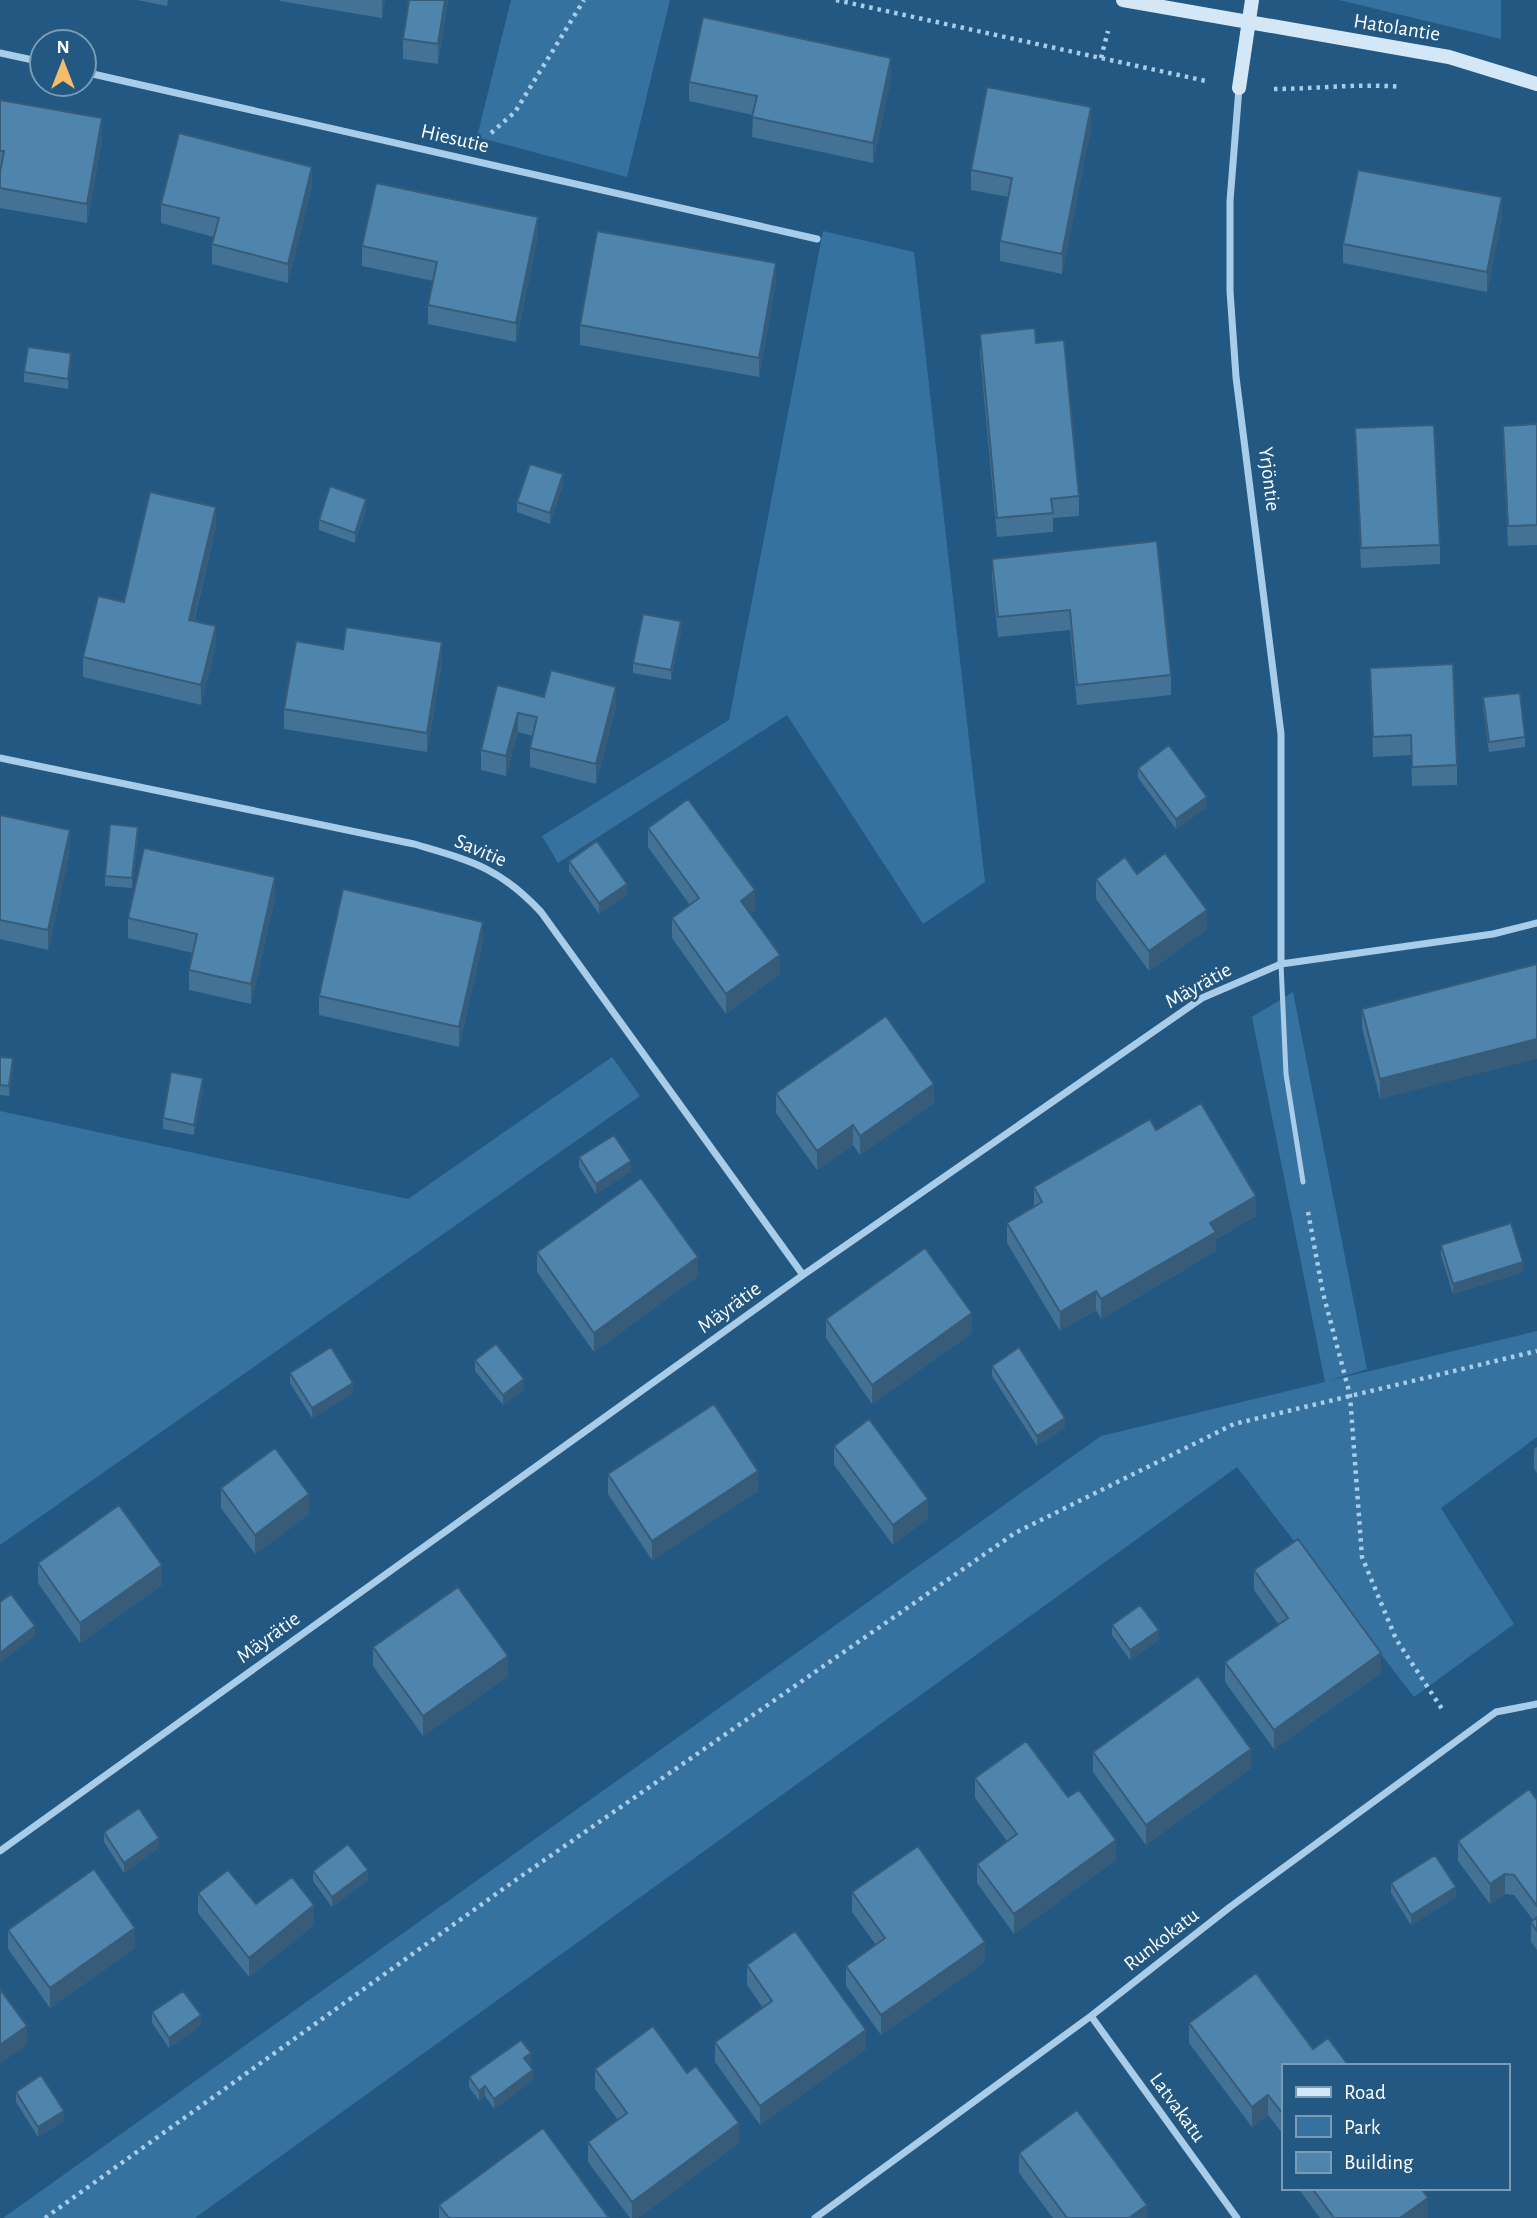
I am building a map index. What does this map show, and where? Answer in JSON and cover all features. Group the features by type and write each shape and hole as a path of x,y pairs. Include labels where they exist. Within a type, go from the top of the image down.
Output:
{"street":[{"name":"Hatolantie","path":"1123,0 1246,24 1449,57 1537,84"},
{"name":"Yrjöntie","path":"1252,0 1246,24 1230,201 1230,291 1236,377 1280,734 1280,964"},
{"path":"0,53 28,59"},
{"name":"Hiesutie","path":"98,75 817,239"},
{"name":"Savitie","path":"0,758 414,844 470,860 506,878 541,912 803,1275"},
{"name":"Mäyrätie","path":"0,1851 803,1275 1202,998 1280,964 1493,933 1537,923"},
{"name":"Runkokatu","path":"814,2218 1091,2016 1230,1907 1496,1712 1537,1704"},
{"name":"Latvakatu","path":"1091,2016 1237,2218"}],"lane":[{"path":"1280,964 1286,1074 1303,1182"}],"path":[{"path":"447,154 488,136 515,112 584,0"},
{"path":"836,0 1239,88 1318,89 1369,84 1404,87"},
{"path":"1303,1182 1323,1293 1350,1395 1362,1557 1396,1640 1462,1739"},
{"path":"45,2218 510,1884 1015,1533 1234,1424 1537,1351"}],"green space":[{"path":"511,0 670,0 627,177 477,137"},
{"path":"1339,0 1501,0 1501,39"},
{"path":"823,231 914,252 985,882 923,924 787,715 558,863 542,836 729,720"},
{"path":"1293,992 1367,1369 1328,1381 1537,1331 1537,1437 1441,1508 1514,1624 1414,1697 1237,1467 195,2218 3,2218 1101,1436 1325,1382 1252,1017"},
{"path":"612,1057 640,1096 0,1545 0,1111 408,1199"}],"building":[{"path":"409,0 445,0 438,44 403,39"},
{"path":"703,17 891,58 873,143 752,117 757,96 689,82"},
{"path":"987,87 1091,107 1062,254 1000,241 1012,178 971,170"},
{"path":"0,100 102,118 87,204 0,188 4,151 0,151"},
{"path":"179,133 312,167 288,264 212,244 219,218 161,204"},
{"path":"1358,170 1502,197 1487,272 1343,244"},
{"path":"376,183 538,217 516,323 428,305 437,262 362,246"},
{"path":"597,231 776,263 759,358 580,325"},
{"path":"1035,328 1036,343 1064,340 1079,496 1051,499 1053,513 997,518 980,334"},
{"path":"28,347 71,353 68,379 24,372"},
{"path":"1537,424 1537,525 1508,526 1503,426"},
{"path":"1434,425 1440,545 1361,548 1355,428"},
{"path":"530,464 563,474 550,513 517,502"},
{"path":"330,486 366,499 355,533 319,520"},
{"path":"150,492 216,507 189,620 216,626 201,685 83,657 98,596 124,602"},
{"path":"1157,541 1171,675 1077,685 1070,610 998,617 992,559"},
{"path":"643,614 681,621 671,670 633,663"},
{"path":"346,627 442,642 427,733 284,709 296,641 343,649"},
{"path":"1453,664 1457,765 1412,767 1411,735 1373,737 1370,668"},
{"path":"551,670 616,687 596,764 530,748 537,717 518,713 506,756 481,750 497,685 544,697"},
{"path":"1520,693 1525,737 1489,742 1483,697"},
{"path":"1169,745 1207,797 1176,819 1138,768"},
{"path":"688,799 755,890 741,901 780,955 726,994 672,918 699,898 648,828"},
{"path":"0,815 70,830 48,930 0,920"},
{"path":"110,824 138,827 132,878 105,876"},
{"path":"597,841 627,884 599,903 569,861"},
{"path":"144,848 275,877 251,984 189,970 197,934 128,918"},
{"path":"1165,853 1207,910 1149,951 1096,879 1125,857 1137,874"},
{"path":"343,889 483,922 459,1027 319,996"},
{"path":"1537,964 1537,1039 1380,1079 1362,1009"},
{"path":"886,1016 934,1084 860,1136 853,1125 817,1151 776,1093"},
{"path":"0,1057 13,1058 9,1086 0,1085"},
{"path":"171,1072 203,1078 194,1125 163,1118"},
{"path":"1201,1103 1256,1196 1210,1223 1216,1232 1101,1299 1096,1291 1060,1312 1007,1223 1042,1202 1034,1187 1150,1119 1156,1130"},
{"path":"614,1135 631,1161 596,1184 579,1157"},
{"path":"641,1178 698,1257 594,1333 537,1252"},
{"path":"1511,1223 1523,1262 1453,1284 1441,1245"},
{"path":"925,1248 972,1313 872,1385 826,1319"},
{"path":"496,1344 524,1379 503,1395 475,1360"},
{"path":"331,1347 353,1383 312,1408 290,1373"},
{"path":"1019,1347 1065,1418 1037,1436 992,1366"},
{"path":"714,1404 758,1471 652,1541 608,1474"},
{"path":"869,1419 928,1499 893,1525 834,1446"},
{"path":"275,1448 309,1494 255,1535 221,1488"},
{"path":"119,1505 162,1565 80,1623 38,1563"},
{"path":"1298,1539 1381,1653 1274,1730 1225,1662 1288,1618 1254,1570"},
{"path":"458,1587 508,1656 423,1716 373,1647"},
{"path":"11,1594 35,1626 0,1653 0,1602"},
{"path":"1140,1605 1159,1630 1130,1650 1112,1625"},
{"path":"1198,1676 1251,1749 1146,1825 1093,1752"},
{"path":"1026,1741 1068,1797 1079,1790 1116,1840 1014,1914 977,1864 1017,1834 975,1778"},
{"path":"1529,1789 1537,1800 1537,1906 1514,1875 1505,1874 1490,1884 1458,1841"},
{"path":"139,1808 159,1838 124,1863 104,1832"},
{"path":"348,1844 368,1870 332,1897 313,1871"},
{"path":"918,1846 985,1942 881,2015 846,1966 885,1938 852,1892"},
{"path":"1435,1855 1456,1887 1411,1915 1391,1883"},
{"path":"94,1869 135,1928 50,1988 8,1930"},
{"path":"228,1870 256,1904 292,1877 314,1905 249,1958 198,1893"},
{"path":"1537,1917 1537,1931 1531,1922"},
{"path":"795,1931 866,2030 760,2106 715,2042 772,2001 747,1965"},
{"path":"1256,1973 1313,2049 1328,2038 1348,2064 1282,2064 1282,2113 1268,2095 1252,2107 1189,2023"},
{"path":"0,1989 27,2026 0,2045"},
{"path":"183,1991 201,2015 169,2038 152,2012"},
{"path":"653,2026 687,2073 696,2066 739,2123 632,2202 588,2142 627,2113 595,2069"},
{"path":"521,2040 531,2053 524,2058 533,2070 494,2099 485,2086 479,2091 469,2077"},
{"path":"41,2075 64,2111 38,2127 16,2092"},
{"path":"1077,2110 1147,2205 1129,2218 1067,2218 1019,2153"},
{"path":"543,2128 609,2218 449,2218 439,2205"},
{"path":"1313,2190 1422,2190 1428,2198 1400,2218 1334,2218"}]}
